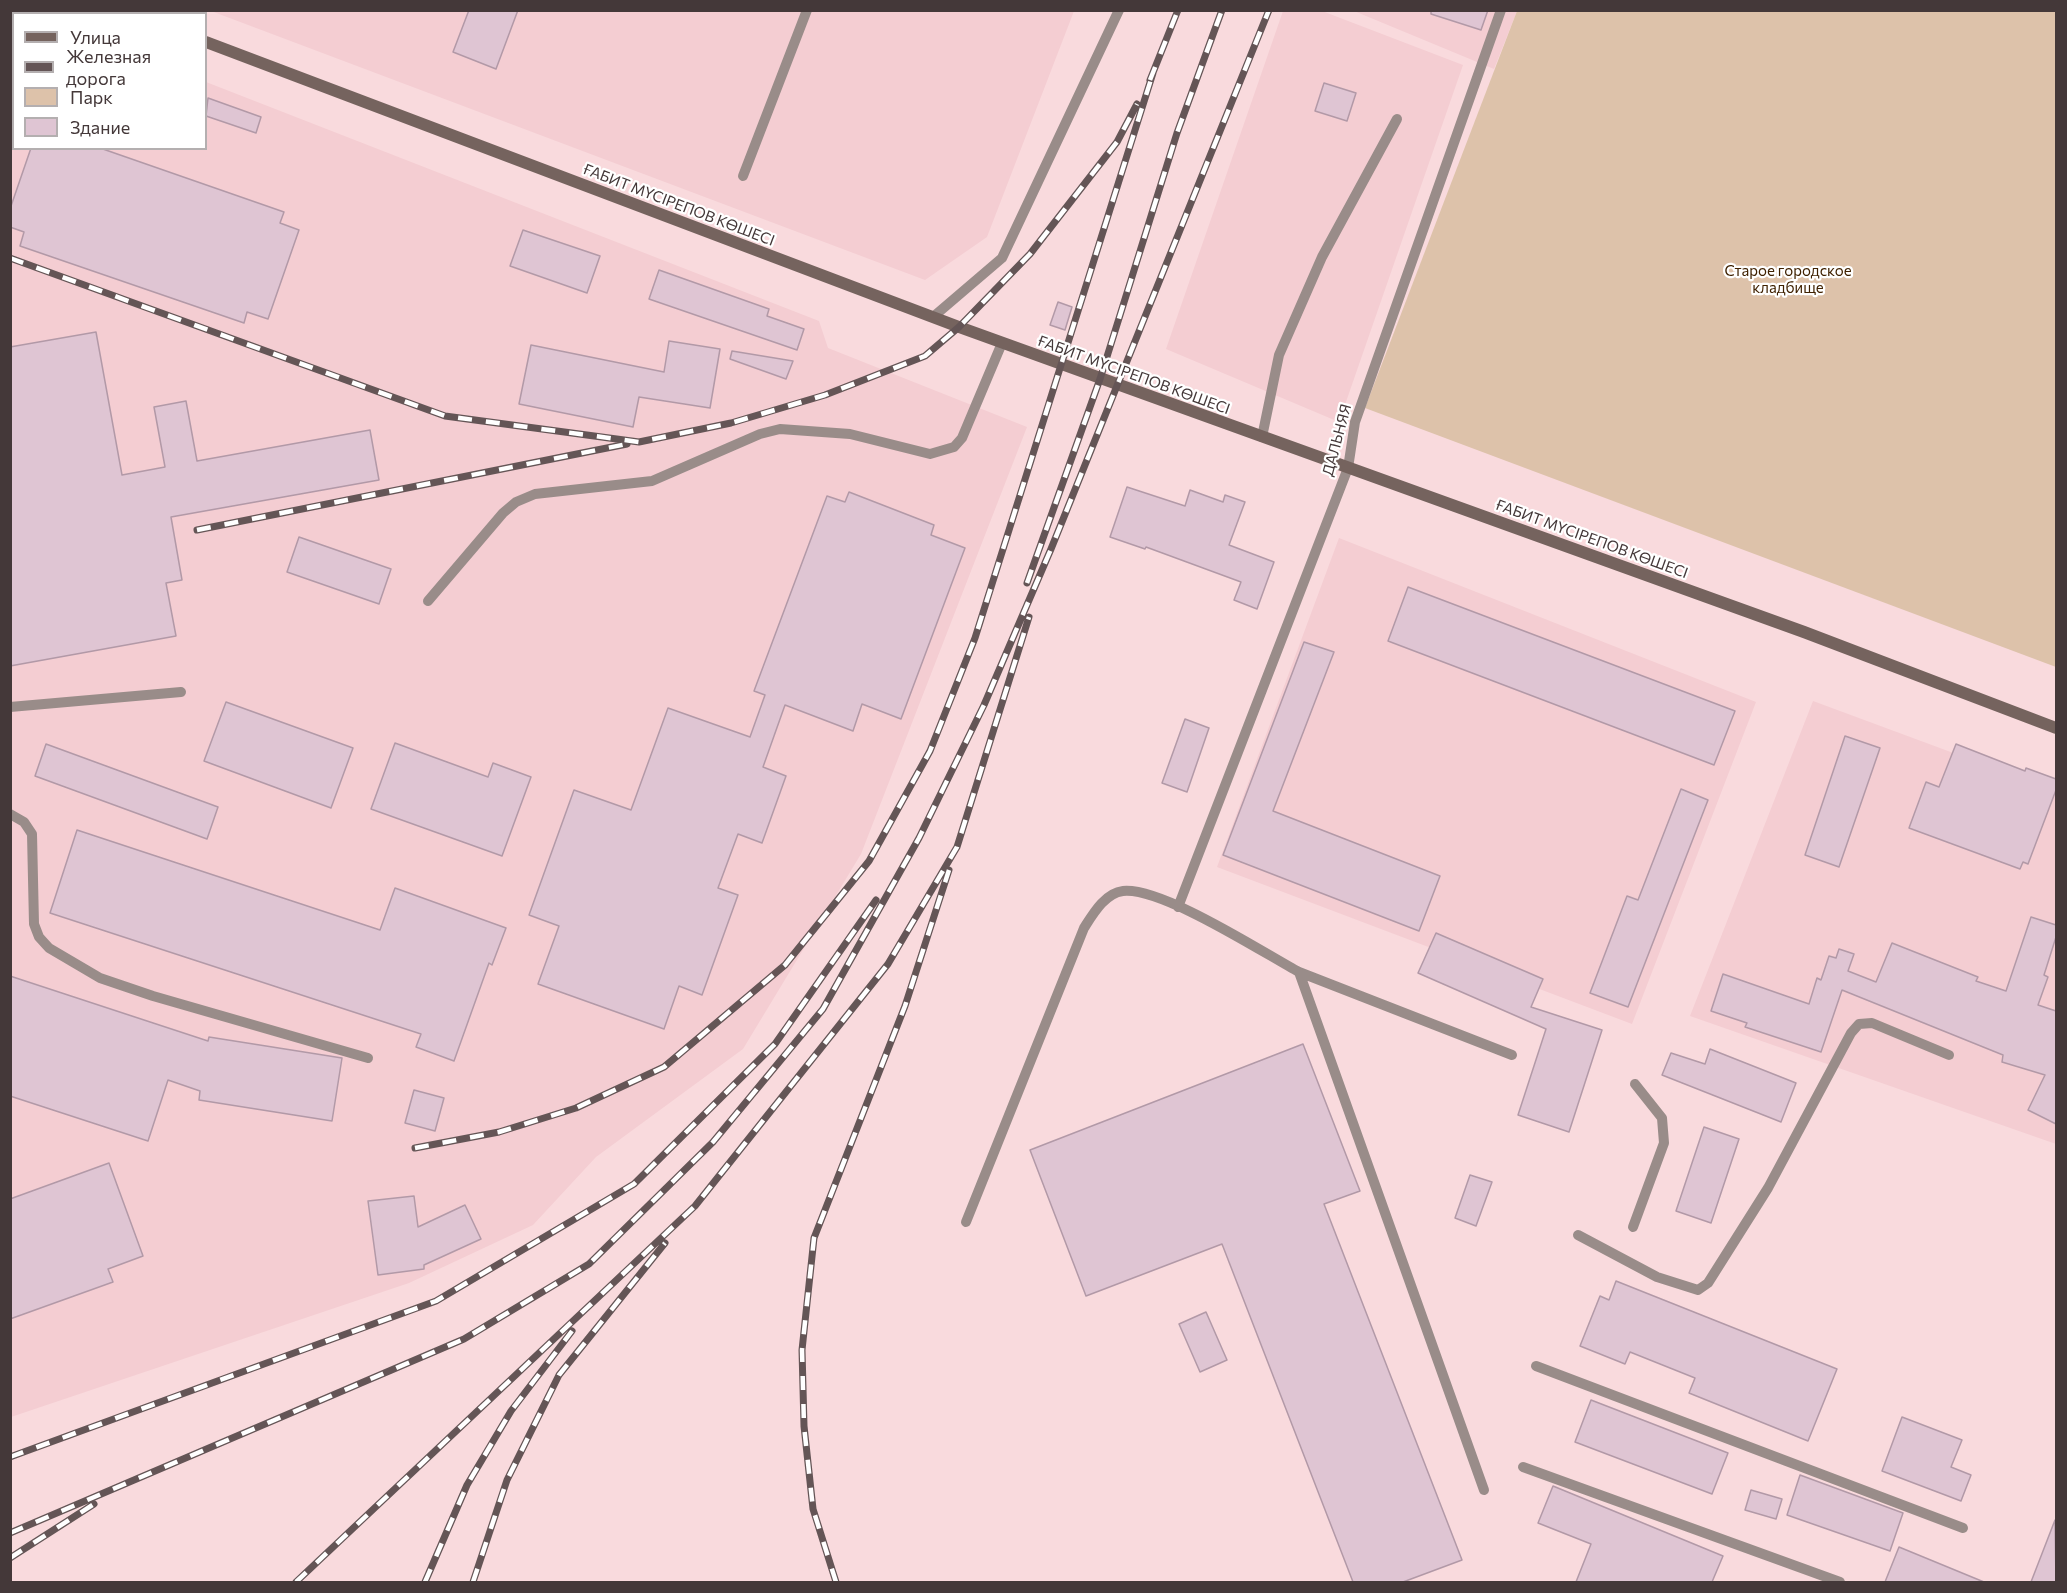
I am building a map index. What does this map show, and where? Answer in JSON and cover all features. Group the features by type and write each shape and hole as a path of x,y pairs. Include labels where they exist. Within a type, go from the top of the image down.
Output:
{"main road":[{"name":"ҒАБИТ МҮСІРЕПОВ КӨШЕСІ","path":"207,42 1002,343 1804,632 2056,728"}],"lane":[{"path":"743,176 807,10"},
{"path":"933,317 1002,258 1119,10"},
{"name":"ДАЛЬНЯЯ","path":"1178,907 1348,468 1355,422 1502,10"},
{"path":"1262,437 1279,355 1322,257 1397,119"},
{"path":"428,601 503,513 516,502 535,494 652,481 760,434 780,429 850,434 930,454 954,447 962,438 1002,343"},
{"path":"10,707 181,692"},
{"path":"10,814 24,822 32,834 34,924 39,937 62,958 100,978 153,996 368,1058"},
{"path":"966,1222 1084,928 1093,913 1106,899 1121,891 1140,892 1178,907 1299,972 1512,1055"},
{"path":"1299,972 1484,1490"},
{"path":"1578,1235 1657,1277 1698,1290 1708,1283 1768,1188 1851,1033 1859,1024 1872,1023 1949,1055"},
{"path":"1633,1227 1664,1143 1662,1118 1635,1084"},
{"path":"1536,1366 1963,1528"},
{"path":"1523,1467 1840,1582"}],"shaded area":[{"path":"10,11 20,12 12,12 12,150 207,150 207,82 819,321 828,348 1027,427 861,854 743,1049 596,1157 533,1225 409,1283 11,1417"},
{"path":"211,11 1074,11 987,237 925,280"},
{"path":"1283,11 1322,11 1463,65 1339,422 1166,349"},
{"path":"1354,11 1517,11 1494,69"},
{"path":"1339,538 1756,702 1632,1024 1217,867"},
{"path":"1813,701 2056,791 2056,1144 1690,1016"}],"green space":[{"name":"Старое городское кладбище","path":"1517,11 2056,11 2056,667 1365,408"}],"building":[{"path":"469,10 518,10 496,69 453,52"},
{"path":"1431,10 1488,10 1481,30 1431,14"},
{"path":"1324,83 1356,93 1347,121 1315,111"},
{"path":"208,98 261,117 256,133 207,116"},
{"path":"30,150 106,150 284,212 280,223 299,230 268,319 247,312 244,323 20,246 24,232 10,227 10,209"},
{"path":"523,230 600,256 587,293 510,266"},
{"path":"659,270 769,309 767,316 804,329 797,350 649,299"},
{"path":"1058,302 1072,307 1065,330 1050,325"},
{"path":"96,332 122,475 165,467 154,407 186,401 197,461 370,430 379,480 171,517 182,580 166,583 176,636 10,666 10,347"},
{"path":"669,341 720,349 710,408 639,397 633,427 519,404 531,345 664,372"},
{"path":"732,351 793,361 786,379 730,359"},
{"path":"1127,487 1185,506 1190,490 1223,502 1225,495 1245,502 1229,545 1274,562 1257,609 1234,600 1241,582 1146,547 1145,549 1110,537"},
{"path":"849,492 934,525 931,535 965,548 901,719 862,704 853,731 785,705 763,767 786,776 762,843 738,834 718,888 738,895 702,995 679,986 664,1029 538,984 559,926 529,915 574,790 631,810 668,708 750,737 765,695 754,691 827,496 845,502"},
{"path":"299,537 391,569 379,604 287,572"},
{"path":"1408,587 1735,711 1714,765 1388,641"},
{"path":"1304,642 1334,652 1273,811 1440,876 1419,931 1223,855"},
{"path":"226,702 353,748 331,808 204,761"},
{"path":"1185,719 1209,728 1187,792 1162,783"},
{"path":"1845,736 1880,748 1839,867 1805,855"},
{"path":"395,743 488,777 493,763 531,777 502,856 371,809"},
{"path":"46,744 218,807 207,839 35,776"},
{"path":"1956,744 2025,771 2026,768 2056,779 2056,790 2028,864 2023,862 2020,869 1909,828 1926,782 1939,787"},
{"path":"1681,789 1708,800 1628,1007 1590,993 1627,896 1638,900"},
{"path":"77,830 380,930 395,888 506,928 492,965 489,963 454,1061 416,1047 421,1034 50,913"},
{"path":"2031,917 2056,925 2056,937 2044,975 2048,977 2038,1005 2056,1011 2056,1124 2028,1110 2045,1075 2002,1062 2003,1055 1842,990 1821,1052 1745,1027 1747,1023 1711,1011 1723,974 1809,1004 1817,978 1821,980 1829,956 1836,958 1839,949 1854,954 1848,971 1876,982 1892,943 1978,977 1976,981 2006,991"},
{"path":"1436,933 1543,979 1531,1007 1602,1030 1569,1132 1518,1115 1546,1029 1418,973"},
{"path":"10,976 208,1041 209,1037 342,1058 332,1121 199,1100 200,1091 168,1080 148,1141 10,1096"},
{"path":"1303,1044 1360,1191 1324,1204 1462,1560 1403,1582 1353,1582 1222,1244 1086,1296 1030,1150"},
{"path":"1710,1049 1796,1083 1781,1122 1662,1075 1671,1053 1705,1064"},
{"path":"414,1090 444,1098 435,1131 405,1123"},
{"path":"1704,1127 1739,1139 1711,1223 1676,1211"},
{"path":"109,1163 143,1256 108,1269 113,1282 10,1319 10,1199"},
{"path":"1470,1175 1492,1182 1476,1226 1455,1218"},
{"path":"414,1196 418,1227 465,1205 481,1239 424,1265 424,1269 378,1275 368,1201"},
{"path":"1616,1281 1837,1369 1808,1441 1689,1393 1695,1378 1630,1352 1625,1364 1580,1346 1600,1296 1609,1300"},
{"path":"1206,1312 1227,1360 1200,1372 1179,1324"},
{"path":"1591,1400 1728,1453 1712,1494 1575,1442"},
{"path":"1902,1417 1962,1440 1951,1467 1971,1475 1961,1501 1882,1471"},
{"path":"1800,1475 1903,1513 1890,1551 1787,1515"},
{"path":"1553,1486 1723,1556 1712,1582 1576,1582 1591,1544 1538,1523"},
{"path":"1751,1490 1782,1499 1776,1519 1745,1510"},
{"path":"2055,1520 2056,1582 2031,1582"},
{"path":"1899,1547 1984,1582 1885,1582"}],"railway":[{"path":"1150,80 1178,10"},
{"path":"1027,583 1100,379 1177,133 1222,10"},
{"path":"10,1533 464,1339 589,1264 713,1142 823,1009 919,838 984,705 1051,549 1269,10"},
{"path":"415,1148 499,1132 576,1108 664,1067 785,965 869,861 930,751 975,638 1153,73"},
{"path":"10,258 445,416 639,442 731,423 825,395 925,356 959,327 1030,254 1117,142 1137,104"},
{"path":"197,530 627,444"},
{"path":"296,1582 695,1206 888,964 957,847 1029,617"},
{"path":"836,1582 813,1509 804,1426 802,1350 814,1238 905,1006 949,870"},
{"path":"10,1457 436,1301 634,1184 775,1044 876,900"},
{"path":"473,1582 507,1480 559,1375 665,1243"},
{"path":"425,1582 467,1485 511,1411 572,1331"},
{"path":"10,1558 94,1504"}]}
